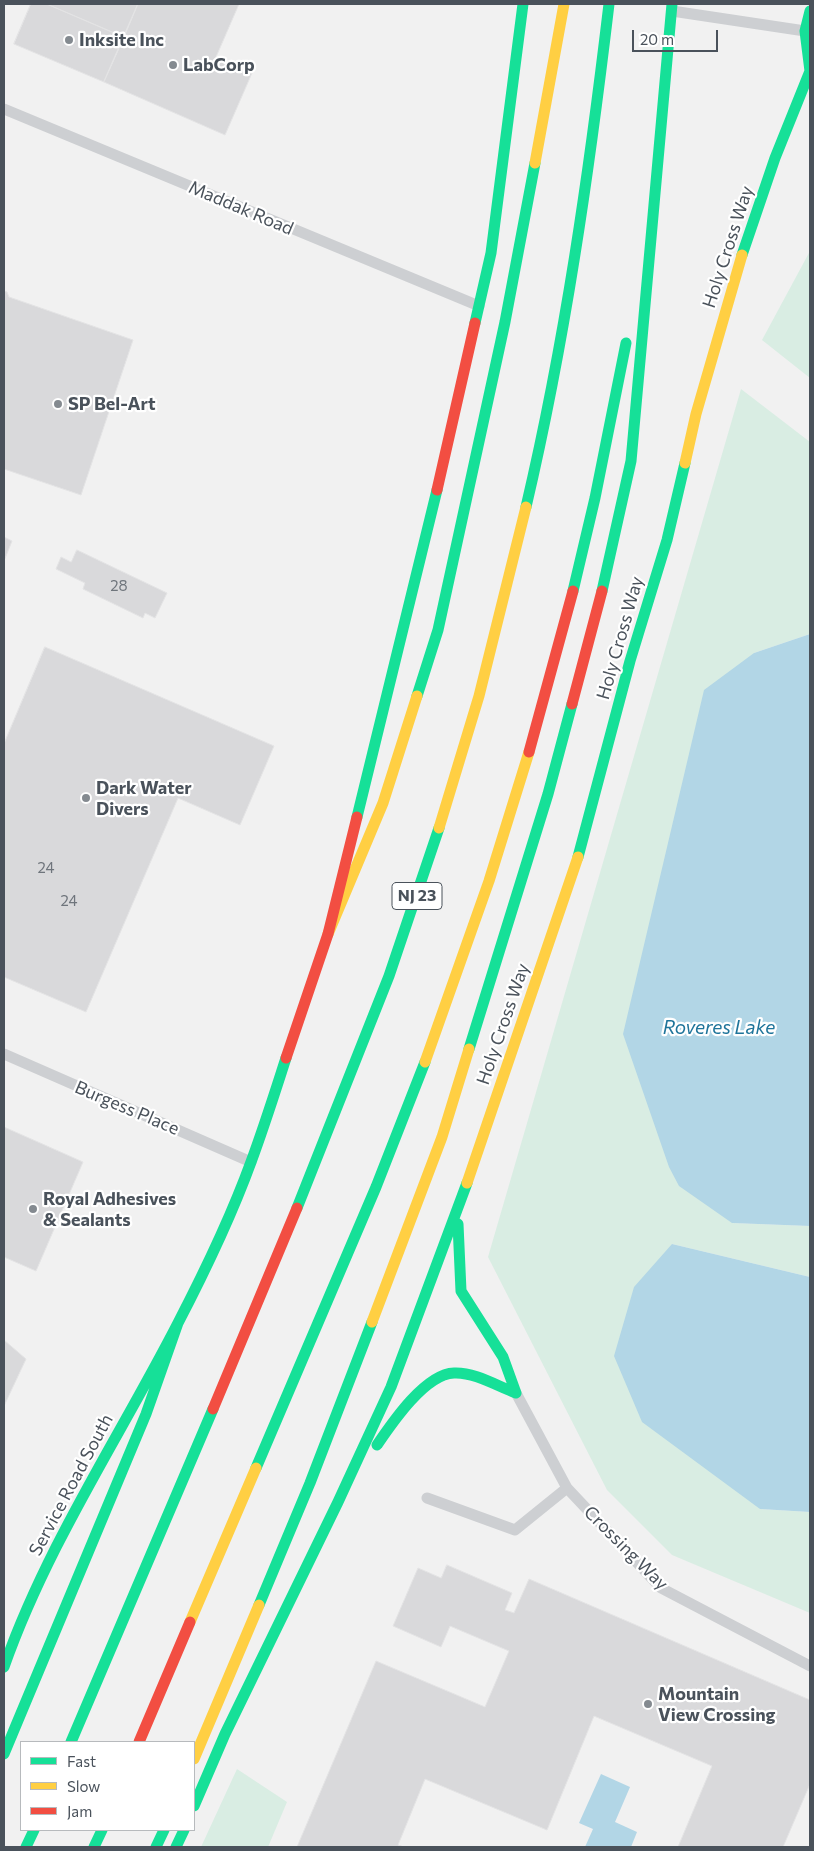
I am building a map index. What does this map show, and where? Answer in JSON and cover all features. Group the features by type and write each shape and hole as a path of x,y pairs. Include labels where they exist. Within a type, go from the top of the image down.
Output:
{"main road":[{"path":"328,934 416,583 491,254 523,4"},
{"path":"4,1754 146,1414 178,1323 251,1162 328,934 383,803 438,630 505,322 564,4"},
{"name":"NJ 23","path":"71,1741 324,1143 400,945 435,842 492,646 542,441 576,257 591,157 609,4"},
{"path":"195,1757 310,1483 442,1137 548,794 599,603 631,461 672,7"},
{"name":"Holy Cross Way","path":"338,1502 391,1387 457,1212 582,842 630,661 667,540 696,414 735,276 775,158 810,71 805,30 810,11"},
{"path":"634,295 665,70"},
{"path":"139,1741 390,1150 464,957 525,767 579,570 601,472 628,331"},
{"path":"457,1212 461,1291 503,1356 516,1394"},
{"name":"Service Road South","path":"4,1667 15,1636 60,1538 178,1323"},
{"path":"195,1804 225,1734 338,1502 394,1421 429,1383 452,1372 472,1376 516,1394"},
{"path":"26,1847 34,1831"},
{"path":"94,1847 102,1831"},
{"path":"156,1847 164,1831"},
{"path":"176,1847 184,1831"}],"lane":[{"path":"672,7 805,30"},
{"name":"Maddak Road","path":"4,109 479,306"},
{"name":"Burgess Place","path":"4,1054 251,1162"},
{"name":"Crossing Way","path":"516,1394 567,1488 661,1588 810,1666"},
{"path":"427,1498 515,1530 567,1488"}],"green space":[{"path":"810,251 810,378 762,340"},
{"path":"741,389 810,442 810,634 754,653 732,1223 810,1226 810,1277 672,1244 760,1509 810,1512 810,1613 672,1555 607,1490 488,1257"},
{"path":"237,1769 287,1802 268,1847 201,1847"}],"water":[{"name":"Roveres Lake","path":"810,634 810,1226 732,1223 679,1186 669,1167 623,1034 704,690 754,653"},
{"path":"672,1244 810,1277 810,1512 760,1509 642,1422 614,1356 634,1287"},
{"path":"601,1774 630,1787 615,1822 637,1832 631,1847 585,1847 593,1829 579,1823"}],"building":[{"name":"Inksite Inc","path":"31,4 47,4 124,37 104,82 14,44"},
{"path":"47,4 138,4 124,37"},
{"name":"LabCorp","path":"138,4 239,4 216,57 252,73 225,135 104,82"},
{"name":"SP Bel-Art","path":"4,291 7,292 9,297 133,340 81,495 4,469"},
{"path":"4,537 12,541 4,561"},
{"path":"77,550 167,593 155,618 145,613 143,618 83,589 85,583 56,569 61,557 71,562"},
{"path":"45,647 274,746 240,825 178,798 86,1012 4,977 4,744"},
{"name":"Royal Adhesives & Sealants","path":"4,1127 83,1162 36,1271 4,1257"},
{"path":"4,1340 26,1359 4,1406"},
{"name":"Mountain View Crossing","path":"447,1565 512,1593 505,1610 514,1613 529,1579 810,1700 810,1784 783,1847 678,1847 712,1766 594,1716 547,1830 425,1779 398,1845 404,1847 297,1847 376,1661 485,1707 509,1651 450,1626 441,1647 393,1626 418,1568 441,1578"}],"traffic: fast":[{"path":"475,323 491,253 523,4"},
{"path":"526,507 553,382 575,257 609,4"},
{"path":"602,591 631,461 672,4"},
{"path":"810,11 805,31 810,71"},
{"path":"742,255 775,158 810,71"},
{"path":"417,696 438,630 505,322 535,163"},
{"path":"573,591 595,498 626,343"},
{"path":"578,857 630,661 667,540 685,463"},
{"path":"357,817 437,490"},
{"path":"469,1049 548,794 572,704"},
{"path":"297,1208 389,976 439,828"},
{"path":"4,1667 21,1622 62,1535 155,1366 217,1244 251,1162 286,1058"},
{"path":"256,1468 376,1187 425,1062"},
{"path":"195,1804 225,1734 338,1502 391,1387 467,1183"},
{"path":"458,1224 461,1291 503,1357 516,1393"},
{"path":"259,1605 310,1483 372,1322"},
{"path":"4,1754 146,1414 178,1323"},
{"path":"377,1445 410,1401 421,1390 443,1375 462,1373 486,1380 516,1393"},
{"path":"71,1741 213,1409"},
{"path":"26,1847 34,1831"},
{"path":"94,1847 102,1831"},
{"path":"156,1847 164,1831"},
{"path":"176,1847 184,1831"}],"traffic: slow":[{"path":"535,163 564,4"},
{"path":"685,463 696,414 742,255"},
{"path":"439,828 479,696 526,507"},
{"path":"328,934 383,803 417,696"},
{"path":"425,1062 489,881 529,752"},
{"path":"467,1183 578,857"},
{"path":"372,1322 442,1137 469,1049"},
{"path":"190,1622 256,1468"},
{"path":"195,1757 259,1605"}],"traffic: jam":[{"path":"437,490 475,323"},
{"path":"529,752 573,591"},
{"path":"572,704 602,591"},
{"path":"286,1058 328,934 357,817"},
{"path":"213,1409 297,1208"},
{"path":"139,1741 190,1622"}],"place":[{"name":"Inksite Inc","path":"69,40"},
{"name":"LabCorp","path":"173,65"},
{"name":"SP Bel-Art","path":"58,404"},
{"name":"Dark Water Divers","path":"86,798"},
{"name":"Royal Adhesives & Sealants","path":"33,1209"},
{"name":"Mountain View Crossing","path":"648,1704"}]}
